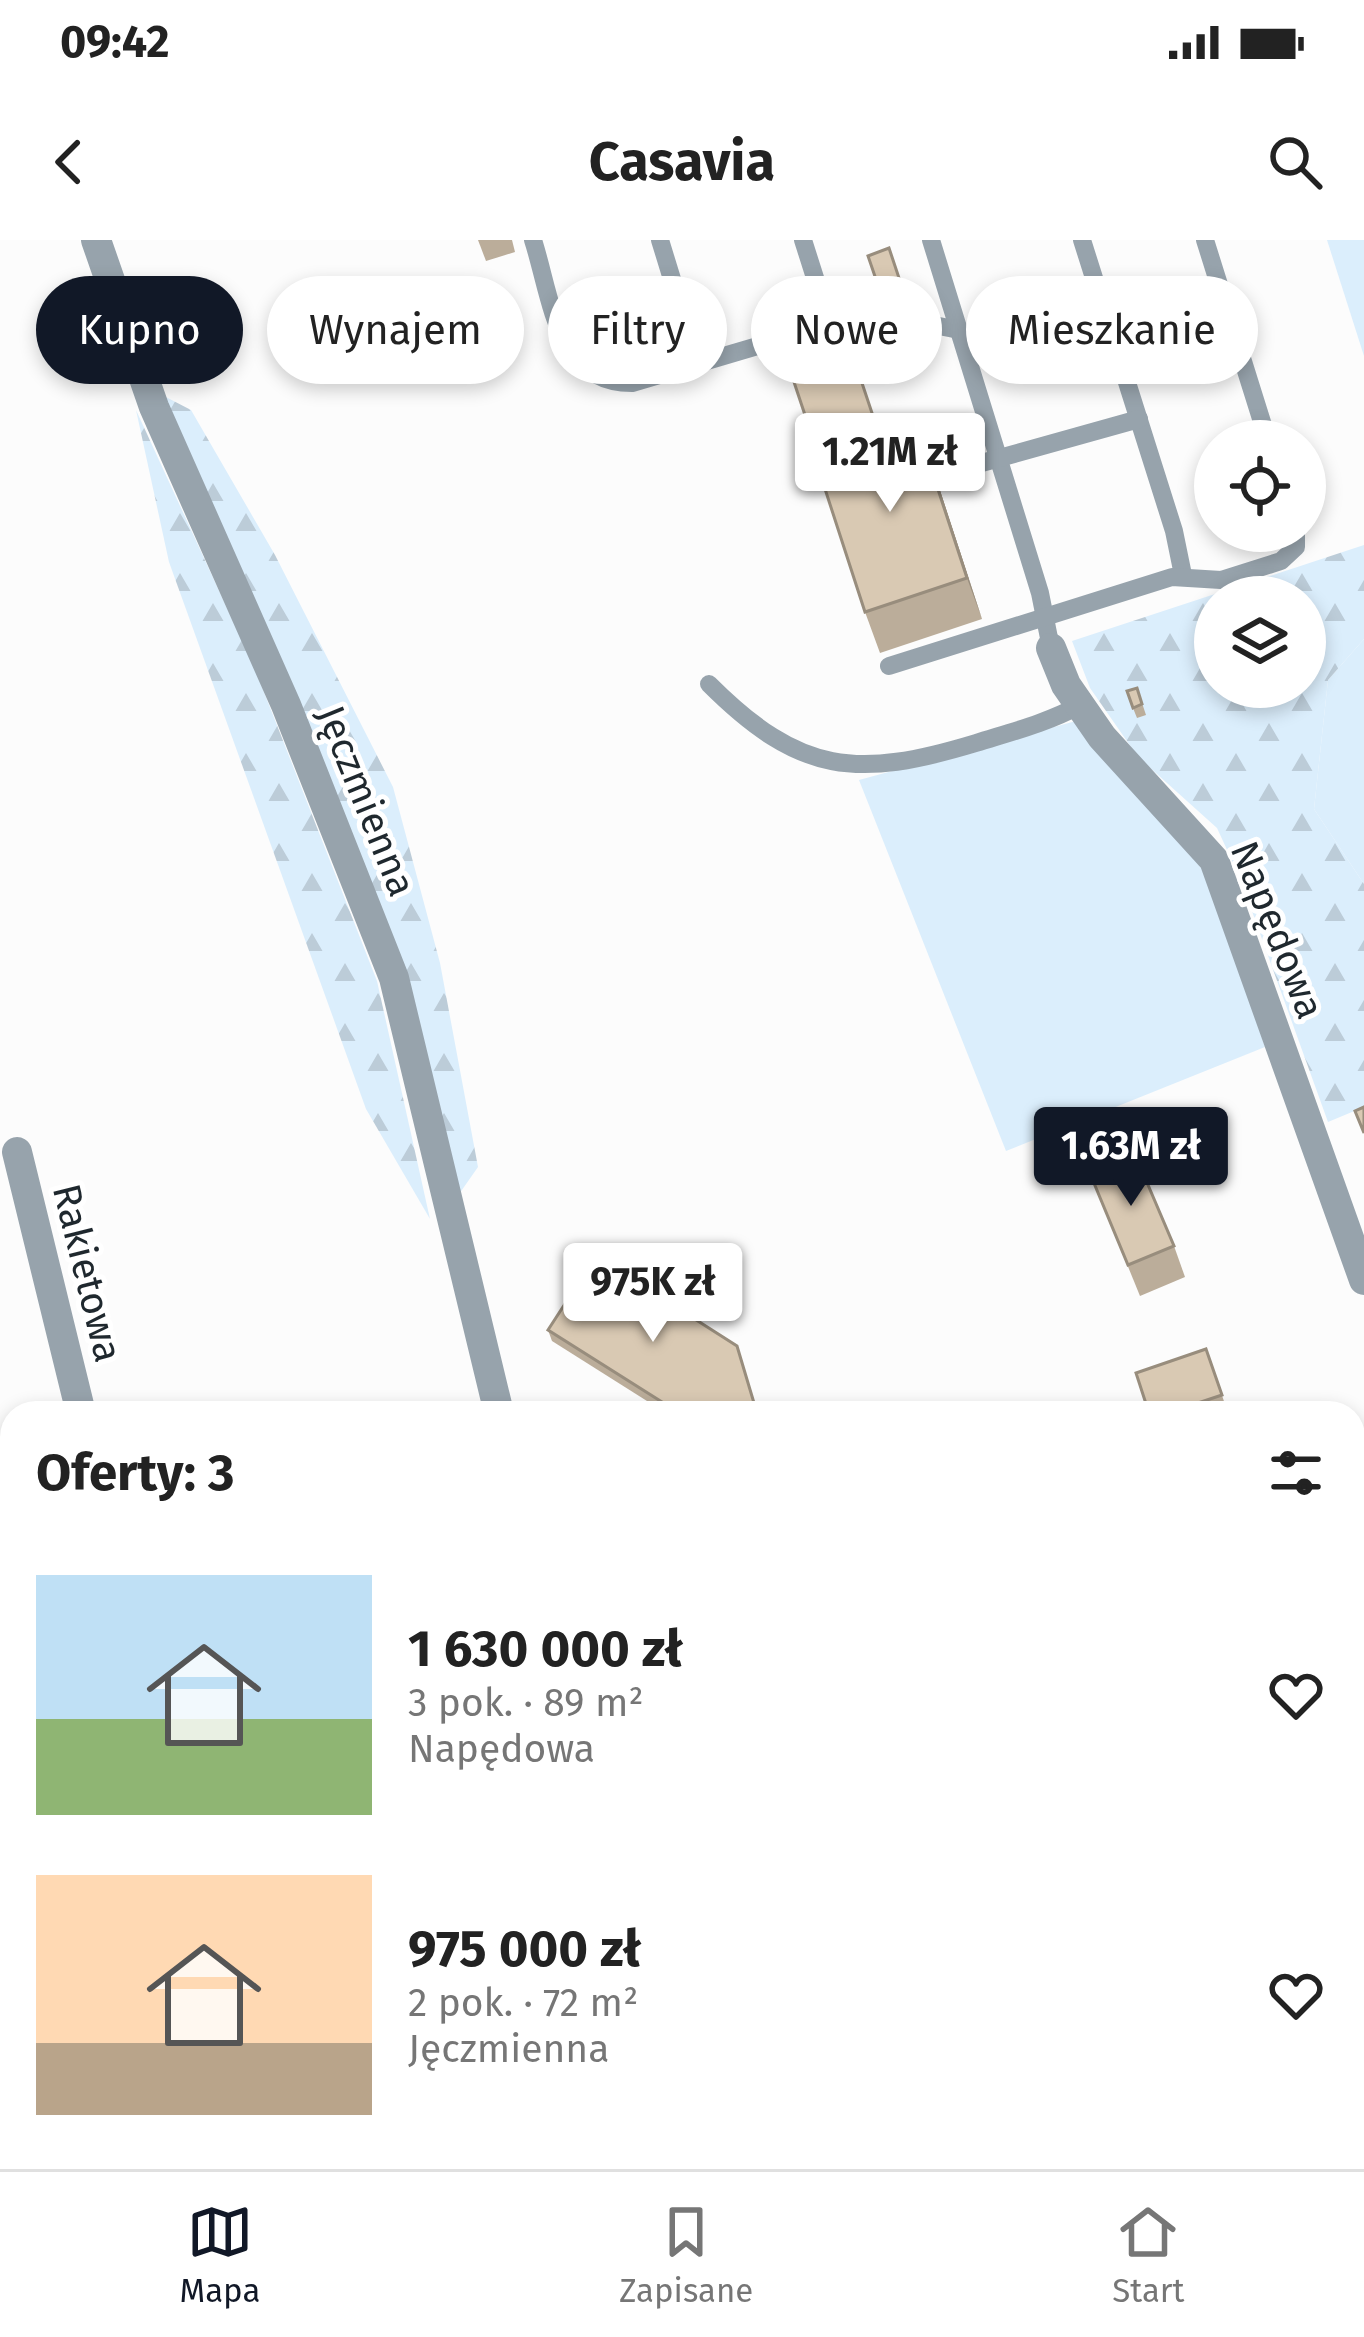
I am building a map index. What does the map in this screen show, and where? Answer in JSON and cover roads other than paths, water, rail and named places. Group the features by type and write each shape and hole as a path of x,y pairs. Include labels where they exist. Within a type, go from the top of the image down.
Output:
{"street":[{"name":"Jęczmienna","path":"96,240 154,407 286,705 394,977 496,1401"},
{"name":"Napędowa","path":"1047,633 1079,705 1132,772 1214,860 1364,1280"},
{"name":"Rakietowa","path":"16,1152 78,1401"}],"lane":[{"path":"533,240 548,287"},
{"path":"660,240 671,276"},
{"path":"803,240 814,276"},
{"path":"931,240 1040,593 1047,633"},
{"path":"1082,240 1184,575"},
{"path":"1205,240 1261,420"},
{"path":"942,327 958,330"},
{"path":"942,475 1139,419"},
{"path":"889,666 1047,633 1184,575 1221,580 1281,561 1291,552"},
{"path":"710,685 767,734 819,761 844,766 878,765 956,749 1051,719 1079,705"}]}
